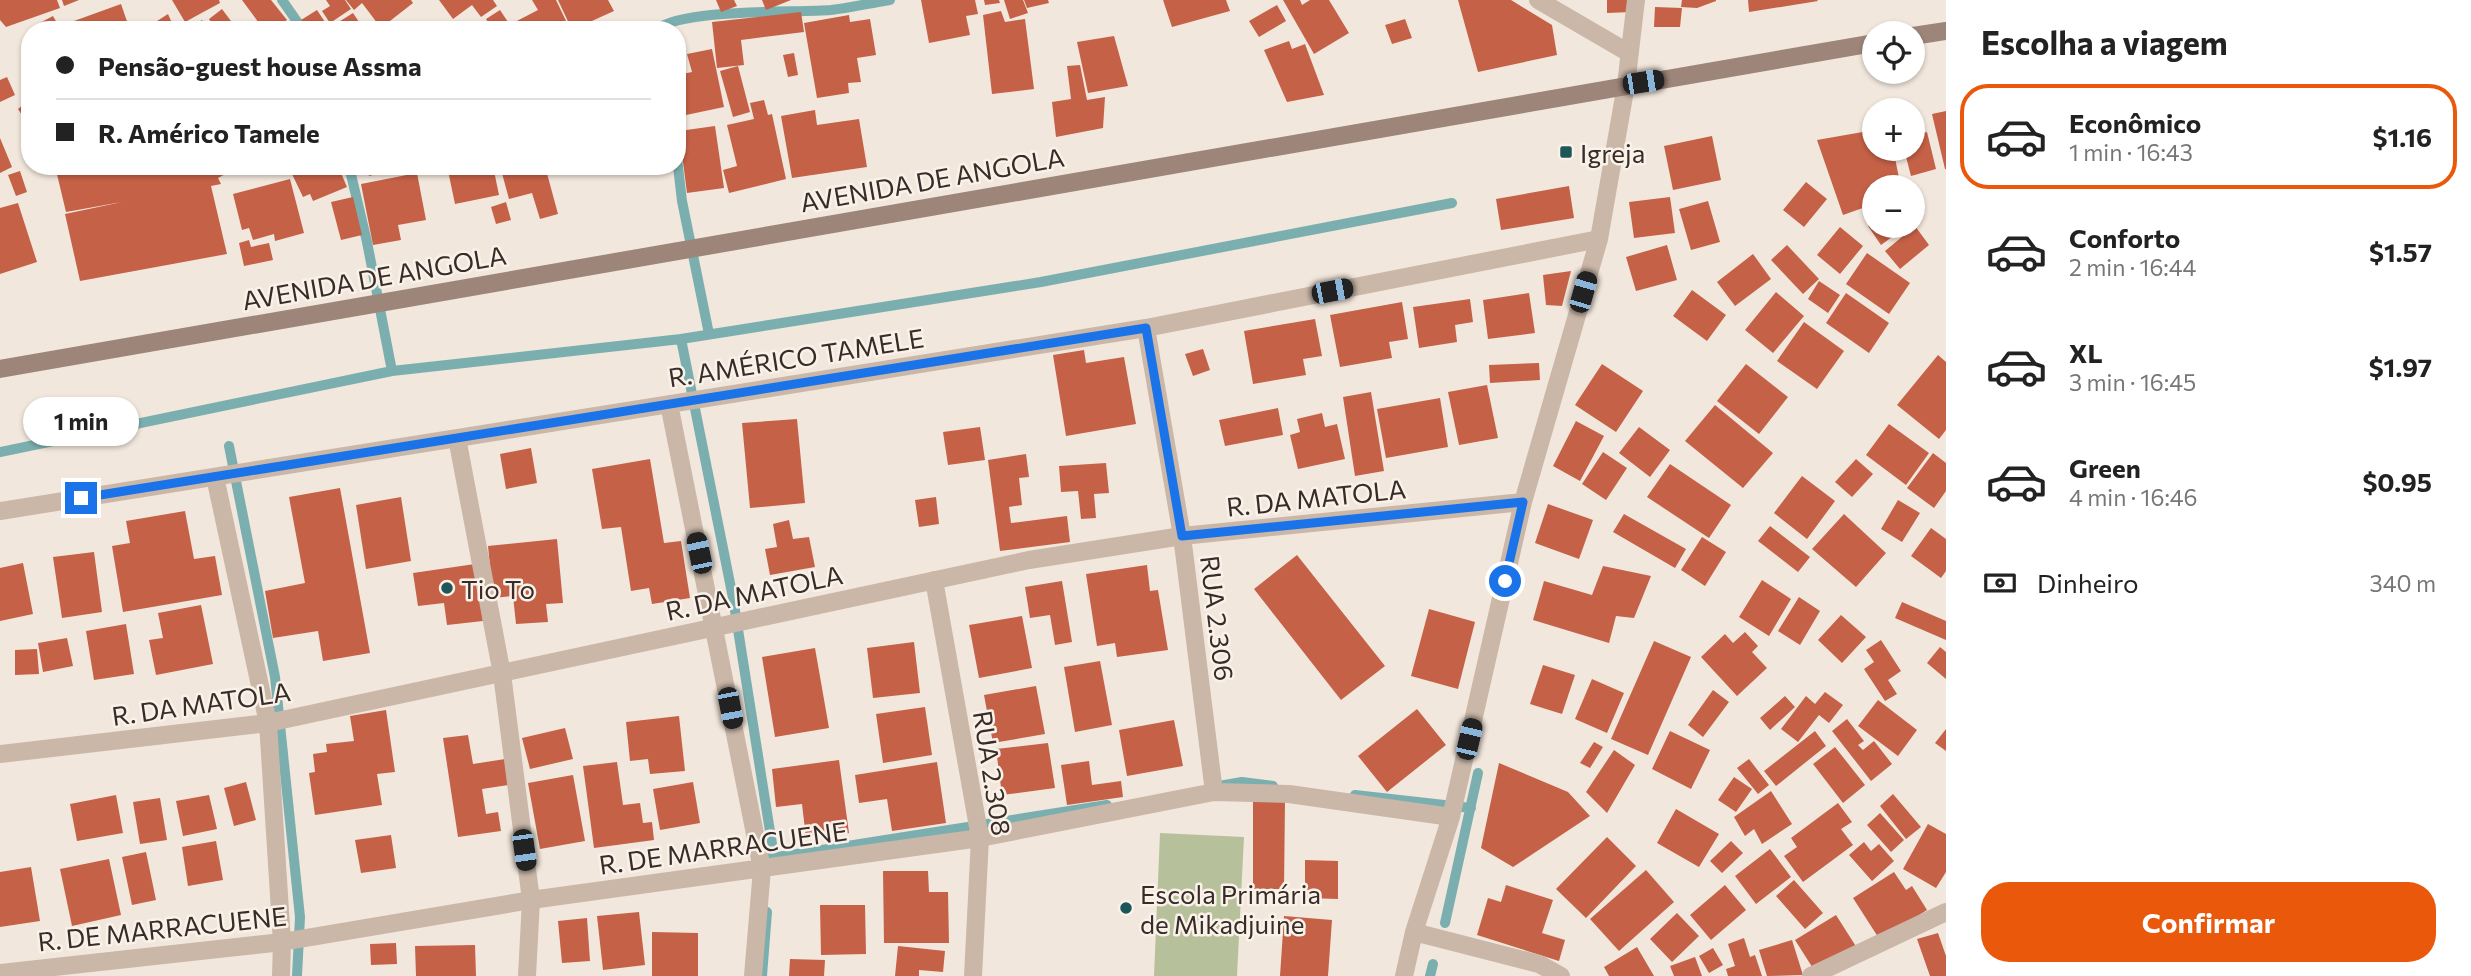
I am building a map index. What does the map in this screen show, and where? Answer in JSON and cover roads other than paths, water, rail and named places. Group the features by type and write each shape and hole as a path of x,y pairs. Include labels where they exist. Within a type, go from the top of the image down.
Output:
{"main road":[{"path":"1925,34 1946,31"},
{"name":"AVENIDA DE ANGOLA","path":"0,369 1862,45"}],"street":[{"path":"1538,0 1629,54"},
{"path":"1404,976 1414,932 1451,817 1523,502 1598,239 1626,85 1636,0"},
{"name":"R. AMÉRICO TAMELE","path":"0,511 1146,328 1598,239"},
{"name":"RUA 2.306","path":"1146,328 1182,536 1214,792"},
{"path":"669,404 762,869 753,976"},
{"path":"457,438 502,674 531,900 527,976"},
{"path":"215,477 268,723 282,942 281,976"},
{"name":"R. DA MATOLA","path":"0,754 268,723 1029,560 1182,536 1523,502"},
{"name":"RUA 2.308","path":"934,580 980,838 973,976"},
{"name":"R. DE MARRACUENE","path":"0,973 282,942 531,900 980,838 1214,792 1289,794 1451,817"},
{"path":"1811,976 1946,912"},
{"path":"1414,932 1539,964 1561,976"}],"waterway":[{"path":"282,0 297,21"},
{"path":"677,21 739,13 831,10 890,0"},
{"path":"351,175 392,371"},
{"path":"679,175 709,334"},
{"path":"0,452 392,371 681,339 1041,282 1452,203"},
{"path":"681,339 733,598 772,844 770,865"},
{"path":"229,446 275,677 300,917 297,976"},
{"path":"1445,923 1478,773"},
{"path":"1219,786 1242,782 1273,786"},
{"path":"1355,795 1471,808"},
{"path":"771,858 1107,805"},
{"path":"762,976 767,912"},
{"path":"1430,976 1433,964"}],"place":[{"name":"Igreja","path":"1566,152"},
{"name":"Tio To","path":"447,588"},
{"name":"Escola Primária de Mikadjuine","path":"1126,908"}]}
